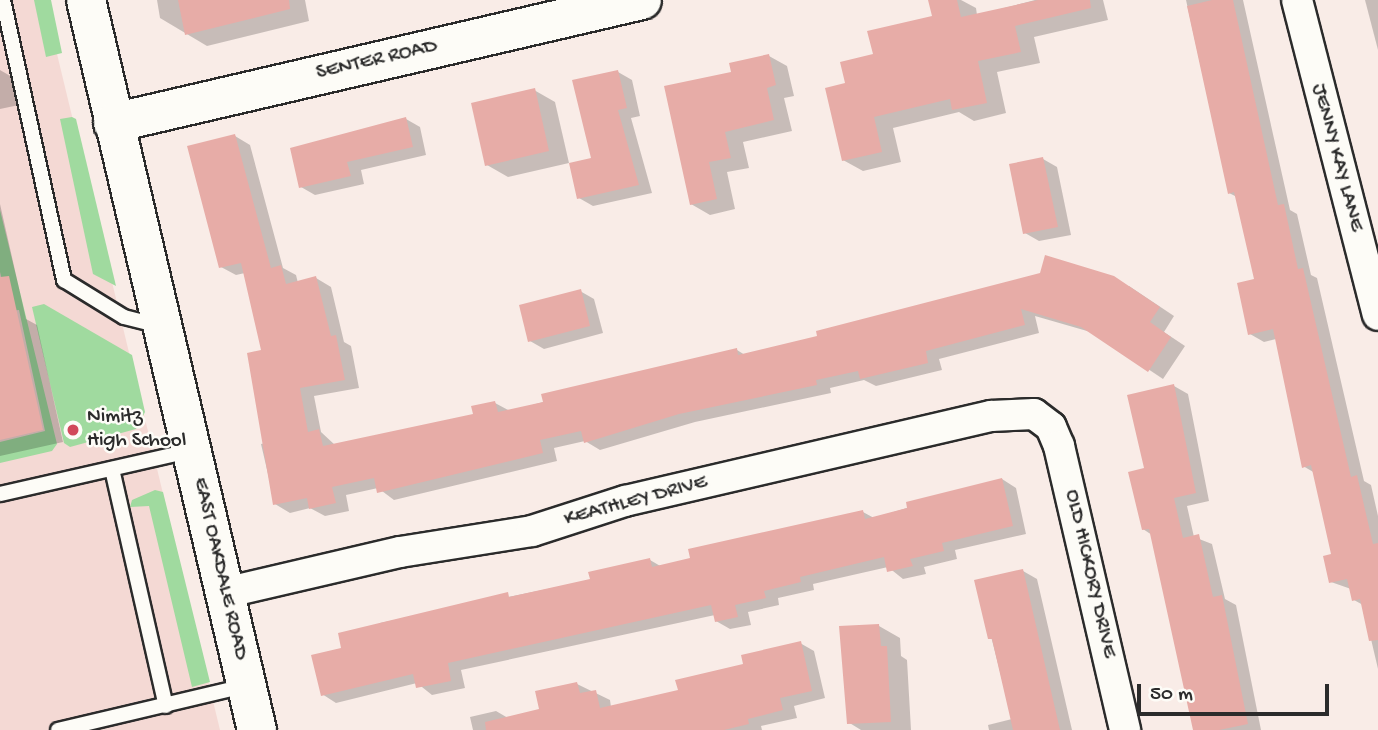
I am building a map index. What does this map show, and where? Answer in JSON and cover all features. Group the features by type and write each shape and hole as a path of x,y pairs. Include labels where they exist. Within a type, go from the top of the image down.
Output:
{"street":[{"name":"EAST OAKDALE ROAD","path":"86,0 257,730"},
{"name":"SENTER ROAD","path":"113,123 642,0"},
{"name":"JENNY KAY LANE","path":"1297,0 1378,314"},
{"name":"KEATHLEY DRIVE","path":"224,593 400,552 532,531 625,501 991,416 1034,414 1046,422"},
{"name":"OLD HICKORY DRIVE","path":"1046,422 1059,446 1125,730"}],"lane":[{"path":"3,0 64,281 124,317 161,326"},
{"path":"0,494 190,450"},
{"path":"112,469 166,706"},
{"path":"58,730 246,686"}],"shaded area":[{"name":"Nimitz High School","path":"0,0 44,0 220,730 0,730"}],"green space":[{"path":"34,0 51,0 62,53 46,57"},
{"path":"60,119 76,119 116,286 93,274"},
{"path":"0,210 57,444 52,451 0,463 0,442 45,431 19,310 9,311 0,272"},
{"path":"44,304 132,355 145,412 136,429 70,447 64,443 32,307"},
{"path":"155,490 163,492 210,682 192,687 149,506 130,507 132,500"}],"building":[{"path":"178,0 289,0 290,9 185,35"},
{"path":"928,0 957,0 961,17 1038,0 1090,0 1091,8 1015,26 1021,52 978,61 987,103 952,110 950,99 874,117 882,152 842,161 825,88 845,83 840,62 873,54 867,31 932,16"},
{"path":"1212,0 1233,0 1278,205 1284,204 1298,269 1303,268 1351,477 1357,475 1373,544 1378,543 1378,640 1369,641 1360,599 1352,601 1347,579 1329,583 1323,556 1331,554 1311,465 1302,468 1273,329 1248,335 1237,283 1254,279 1234,192 1228,194 1187,6"},
{"path":"769,54 776,85 767,88 774,120 725,132 731,158 709,162 717,199 690,205 664,86 731,72 729,63"},
{"path":"618,70 627,108 618,110 639,185 577,199 569,163 591,158 572,80"},
{"path":"535,88 549,151 485,166 471,103"},
{"path":"406,117 413,147 347,162 351,176 299,188 290,148"},
{"path":"235,134 271,268 281,265 286,284 316,276 331,336 336,335 345,380 300,388 308,432 319,429 323,446 473,414 471,406 495,401 498,412 543,402 541,394 737,348 738,355 817,336 816,331 1040,273 1045,255 1114,276 1160,307 1150,322 1171,337 1148,372 1081,327 1021,309 1025,325 926,351 928,363 860,379 858,371 816,380 817,385 679,414 584,443 581,431 540,440 543,453 377,493 374,478 332,487 336,503 309,509 307,498 273,505 247,353 261,350 241,263 219,268 187,146"},
{"path":"1043,157 1058,227 1023,234 1009,164"},
{"path":"9,276 43,430 0,440 0,277"},
{"path":"581,289 590,326 528,342 519,305"},
{"path":"1174,384 1196,493 1174,498 1183,538 1199,534 1213,597 1222,595 1248,724 1219,730 1193,730 1149,529 1142,530 1128,472 1144,468 1127,395"},
{"path":"1002,478 1013,526 942,543 944,551 910,559 913,566 887,572 884,557 800,577 801,582 764,591 766,598 735,605 738,617 715,622 711,605 448,663 451,681 416,688 413,674 321,696 311,655 341,648 338,633 508,592 509,597 590,579 588,572 650,558 652,567 690,558 688,549 863,510 865,519 907,508 906,502"},
{"path":"1023,569 1060,730 1013,730 992,639 988,639 974,580"},
{"path":"879,624 881,646 887,646 891,722 847,724 839,626"},
{"path":"801,641 812,691 780,698 783,710 748,719 749,724 724,730 486,730 485,722 539,709 535,691 577,682 580,693 596,690 600,708 678,690 675,680 743,664 741,655"}],"place":[{"name":"Nimitz High School","path":"73,430"}]}
